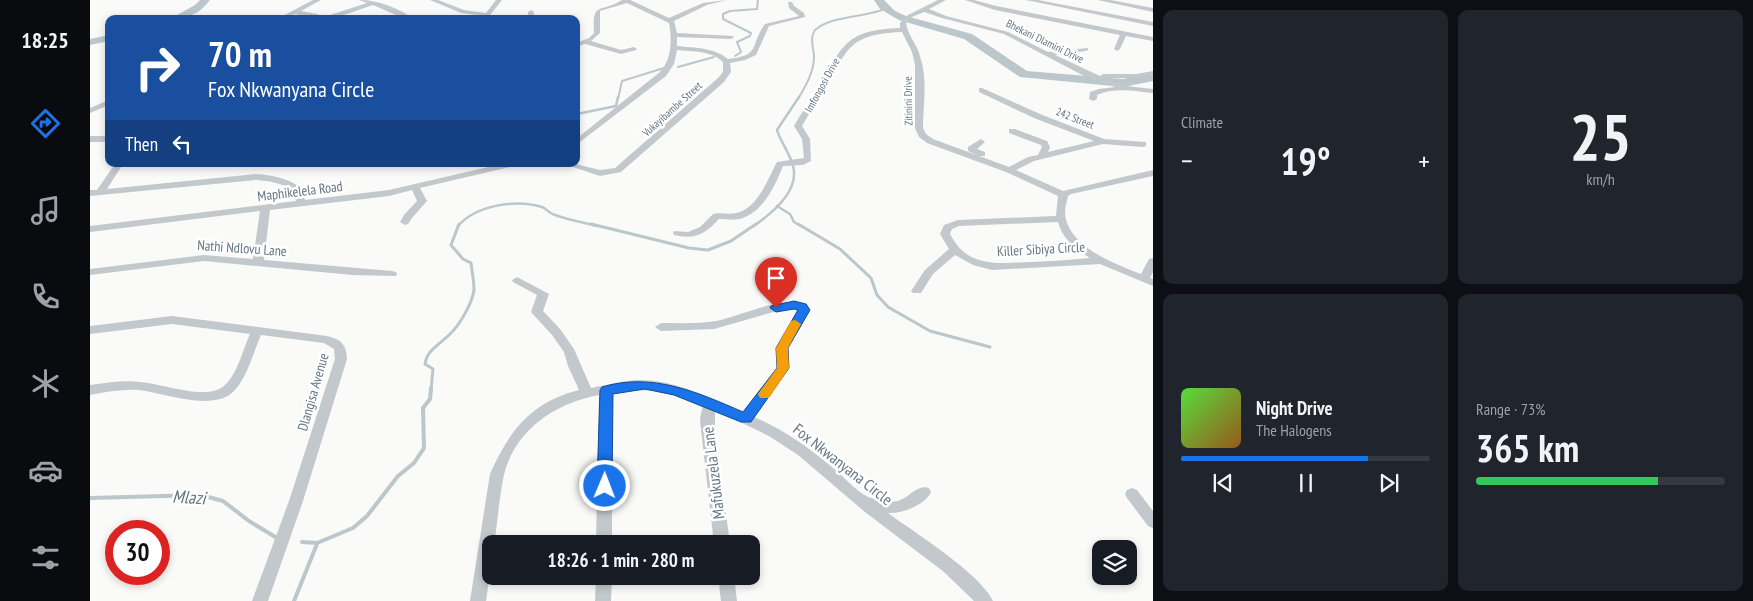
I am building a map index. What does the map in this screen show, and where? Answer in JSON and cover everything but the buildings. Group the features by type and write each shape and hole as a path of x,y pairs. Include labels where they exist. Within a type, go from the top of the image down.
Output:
{"street":[{"path":"287,15 318,0"},
{"path":"362,0 402,15"},
{"path":"433,0 476,15"},
{"path":"487,15 500,0"},
{"path":"670,20 705,4 724,0"},
{"path":"906,23 923,9 943,0"},
{"path":"968,0 1092,30 1153,40"},
{"path":"1101,0 1153,10"},
{"path":"580,44 597,33 596,13 598,10 626,1 670,20 673,26 673,48 670,66 666,72 580,139"},
{"path":"1006,10 1024,2 1153,24"},
{"path":"336,15 373,3"},
{"path":"673,48 709,51 719,55 726,62 743,59 754,54 764,28 769,24 802,17 802,14 791,7 790,3"},
{"name":"Bhekani Dlamini Drive","path":"923,9 950,19 1006,33 1089,76 1124,87 1153,91"},
{"path":"293,12 315,15"},
{"name":"Imfongosi Drive","path":"678,232 689,236 707,228 716,216 736,217 746,213 769,190 779,167 785,163 799,163 808,159 806,139 798,126 815,100 842,49 864,34 906,23"},
{"name":"Zitinini Drive","path":"906,23 917,57 919,73 919,128 922,135 938,145 1007,169 1063,195"},
{"path":"1117,49 1124,34"},
{"path":"674,36 731,37"},
{"path":"585,42 621,52 634,49"},
{"path":"1046,54 1086,49"},
{"name":"Vukayibambe Street","path":"579,167 600,173 612,172 623,168 721,80 726,72 726,62"},
{"path":"1089,76 1136,76 1153,73"},
{"name":"Bhekani Dlamini Drive","path":"1093,98 1093,94 1099,91 1124,87"},
{"name":"242 Street","path":"982,90 1037,116 1103,141"},
{"path":"90,111 105,104"},
{"path":"1012,131 1044,143 1046,147 1042,156"},
{"path":"90,139 105,139"},
{"path":"1103,141 1143,144"},
{"name":"242 Street","path":"1007,169 1042,156 1103,141"},
{"path":"981,142 970,149 1005,164 1008,166 1007,169"},
{"path":"94,193 116,167"},
{"name":"Maphikelela Road","path":"90,230 379,195 499,167"},
{"path":"1153,173 1063,195 1059,209 1064,230 1074,242 1102,261 1148,281 1153,261"},
{"path":"94,193 235,178 264,177 284,182 298,190 301,204"},
{"path":"405,222 407,217 422,201 416,187"},
{"path":"258,264 265,209"},
{"name":"Killer Sibiya Circle","path":"1060,219 972,222 952,225 948,227 945,234 955,250 966,259 992,267 1102,261"},
{"path":"917,291 929,272 955,250"},
{"name":"Nathi Ndlovu Lane","path":"90,272 204,258 392,274"},
{"path":"517,280 544,294 537,312 556,332 570,352 574,366 587,393"},
{"path":"661,327 714,325 794,305 802,307 803,312 782,348 783,368 746,418"},
{"name":"Dlangisa Avenue","path":"90,330 172,320 327,340 340,347 341,359 296,501 260,601"},
{"path":"90,390 119,386 143,386 199,396 215,396 224,393 234,382 256,332"},
{"name":"Fox Nkwanyana Circle","path":"478,601 497,474 505,454 523,428 539,412 554,404 587,393 645,385 674,390 710,402 746,418 790,442 864,502 955,571 985,601"},
{"path":"604,535 606,390"},
{"name":"Mafukuzela Lane","path":"710,402 707,418 721,535"},
{"path":"864,502 886,508 899,508 924,492"},
{"path":"1132,494 1153,522"},
{"path":"603,601 604,585"},
{"path":"727,585 729,601"}],"waterway":[{"name":"Mlazi","path":"183,15 199,7 205,0"},
{"path":"735,56 741,52 737,42 750,36 751,33 723,19 723,14 730,11 757,9 758,0"},
{"path":"879,0 884,7 902,18 968,36 1024,74 1123,83 1153,77"},
{"path":"798,99 809,79 812,68 814,57 812,40 815,30 822,25 839,19 885,9"},
{"name":"Mlazi","path":"90,42 105,39"},
{"path":"678,67 714,57"},
{"path":"618,99 622,81 664,68"},
{"path":"580,113 616,106 618,97"},
{"path":"777,206 788,193 794,175 790,157 777,130 799,97"},
{"path":"458,226 475,213 486,209 509,204 520,204 542,207 553,214 597,226"},
{"path":"754,226 777,206"},
{"path":"777,206 790,214 794,222 801,226"},
{"path":"591,224 689,248 708,250 731,241 756,224"},
{"path":"798,224 840,249 871,278 877,295 888,307 930,331 990,347"},
{"path":"431,390 433,369 425,364 426,359 431,351 453,331 461,320 471,302 474,290 471,263 463,259 451,245 458,226"},
{"path":"302,542 317,543 353,528 367,516 398,476 414,463 424,448 423,408 430,399 431,388"},
{"name":"Mlazi","path":"90,498 201,495 223,501 249,521 277,538"},
{"path":"294,601 317,544"}],"slow traffic":[{"path":"764,394 783,368 782,348 795,324"}],"route":[{"path":"605,486 606,390 645,385 674,390 710,402 746,418 783,368 782,348 804,310 802,307 794,305 776,308"}]}
